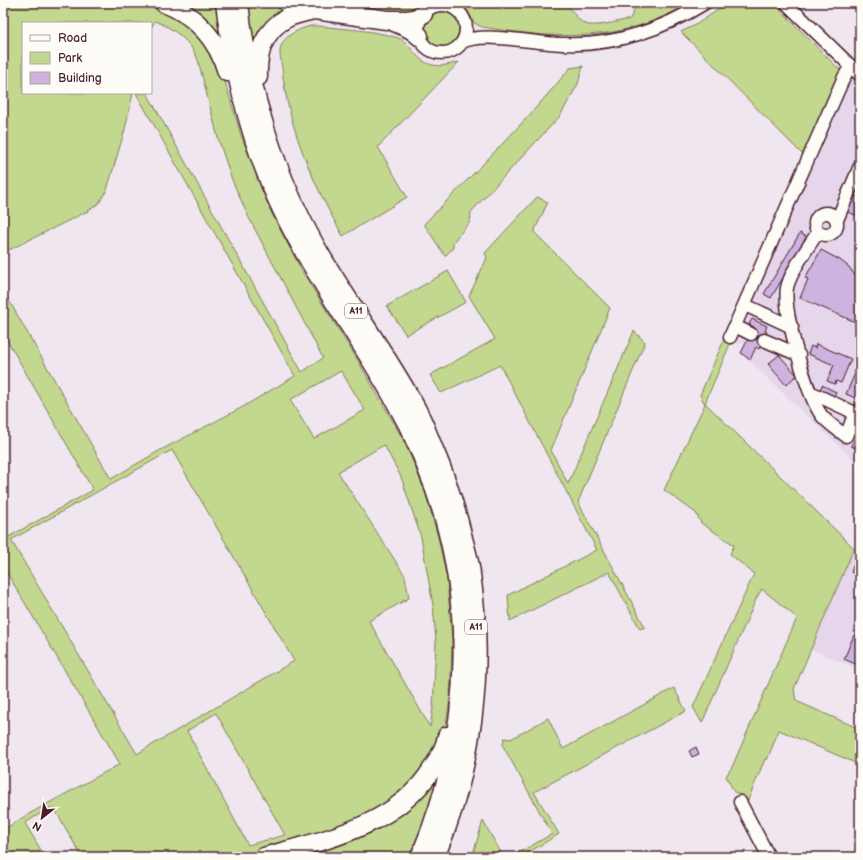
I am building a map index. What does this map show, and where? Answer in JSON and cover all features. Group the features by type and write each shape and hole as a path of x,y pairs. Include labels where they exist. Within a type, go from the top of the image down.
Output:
{"highway":[{"path":"164,3 184,13 197,22 207,32 220,52 245,131 261,159"},
{"name":"A11","path":"225,3 235,68 248,118 261,159 281,209 303,252 394,399 424,460 447,526 456,568 461,614 463,658 460,707 453,754 440,804 420,857"},
{"name":"A11","path":"239,3 244,41 259,109 279,167 299,214 319,252 403,385 418,412 444,473 456,511 471,573 477,652 475,697 468,745 453,809 435,857"},
{"path":"287,3 306,6 315,10 387,20 414,19 428,9"},
{"path":"259,109 258,66 260,52 265,40 270,32 287,18 315,10"},
{"path":"387,20 406,26 419,36"},
{"path":"264,857 331,838 358,828 387,813 409,797 419,787 436,763 447,740 456,678 463,658"},
{"path":"449,857 451,838 471,764 468,745"}],"street":[{"path":"462,42 471,39 497,38 538,43 578,44 610,40 627,37 667,23 705,3"},
{"path":"786,3 850,67 860,75"},
{"path":"450,5 463,18 465,25 464,37 462,42 456,48 450,51 435,51 428,48 419,36 419,21 428,9 436,6 450,5"},
{"path":"465,25 474,30 497,38"},
{"path":"751,334 732,332 844,77 850,67"},
{"path":"837,220 831,213 821,213 815,221 815,225 818,232 824,235 832,234 837,228 837,220 860,166"},
{"path":"810,392 799,355 786,299 787,287 791,276 818,232"},
{"path":"744,305 792,327"},
{"path":"764,340 799,355"},
{"path":"740,802 768,857"}],"shaded area":[{"path":"848,55 860,67 860,466 741,353 746,343 730,344 724,340"},
{"path":"860,535 860,670 811,649"}],"green space":[{"path":"3,3 148,3 169,10 191,23 223,75 241,135 271,212 303,273 357,359 403,439 414,464 426,495 439,541 447,579 452,641 450,699 444,736 407,792 334,833 248,857 82,857 53,806 25,823 45,857 3,857 3,830 27,815 120,764 3,566 3,540 93,490 3,333 3,290 111,479 157,452 241,408 295,376 137,94 148,94 302,372 323,358 249,218 232,180 218,138 195,53 186,41 175,31 155,21 152,26 152,22 22,22 22,94 133,94 125,129 107,190 99,203 88,211 3,253","holes":["341,371 365,410 314,439 290,400","384,445 401,477 421,537 433,605 436,641 433,708 430,727 369,621 409,598 405,576 338,472","172,450 294,661 137,754 11,540","216,713 285,835 248,845 187,731"]},
{"path":"177,3 216,3 221,44"},
{"path":"248,3 272,3 294,10 254,51"},
{"path":"311,3 427,3 424,7 411,15"},
{"path":"458,3 566,3 580,21 587,25 593,25 630,19 637,3 689,3 664,16 639,26 614,32 588,35 562,35 536,34 482,27 474,23 468,11"},
{"path":"728,3 773,3 841,71 804,156 681,32 697,24"},
{"path":"444,11 454,16 458,22 458,36 454,42 448,46 438,47 428,42 424,36 423,26 428,16 434,12"},
{"path":"310,26 357,30 386,35 403,40 417,56 427,63 439,66 459,62 378,147 407,197 343,236 312,176 296,133 285,90 280,56 281,47 287,37 298,30"},
{"path":"583,66 578,84 560,116 471,212 470,222 453,242 453,248 445,256 424,224 517,128 570,68"},
{"path":"537,197 548,202 534,232 610,308 551,450 568,484 634,331 645,342 578,502 645,627 640,629 609,572 510,621 508,595 597,550 500,365 441,393 430,375 495,339 469,296 487,258 485,253"},
{"path":"448,271 466,302 406,335 387,306"},
{"path":"724,340 730,344 705,403 854,548 794,689 796,701 860,729 860,765 779,730 746,805 742,796 734,792 726,776 732,767 797,618 762,589 757,597 702,723 693,707 754,574 730,554 734,545 701,523 696,513 664,490 705,404 700,395"},
{"path":"674,688 686,711 534,792 559,834 521,857 511,857 552,834 503,746 504,738 511,739 548,718 563,749"},
{"path":"440,767 424,822 409,857 282,857 348,837"},
{"path":"483,821 503,856 504,857 472,857"}],"building":[{"path":"853,195 860,198 860,217 846,211"},
{"path":"800,233 807,237 771,298 764,294"},
{"path":"821,250 840,260 849,267 857,278 860,284 860,324 800,298 808,279 805,278"},
{"path":"752,319 767,326 765,331 767,332 759,349 756,347 750,360 741,353 754,327 749,324"},
{"path":"816,344 851,359 841,383 836,381 835,384 827,381 834,365 808,354 811,346 815,348"},
{"path":"779,355 797,375 786,385 768,364"},
{"path":"860,362 860,400 846,394"},
{"path":"822,385 836,392 832,401 818,395"},
{"path":"855,438 860,440 860,450 851,446"},
{"path":"856,559 860,561 860,576 851,572"},
{"path":"854,635 860,638 860,666 844,659"},
{"path":"696,747 699,754 692,757 689,751"}]}
